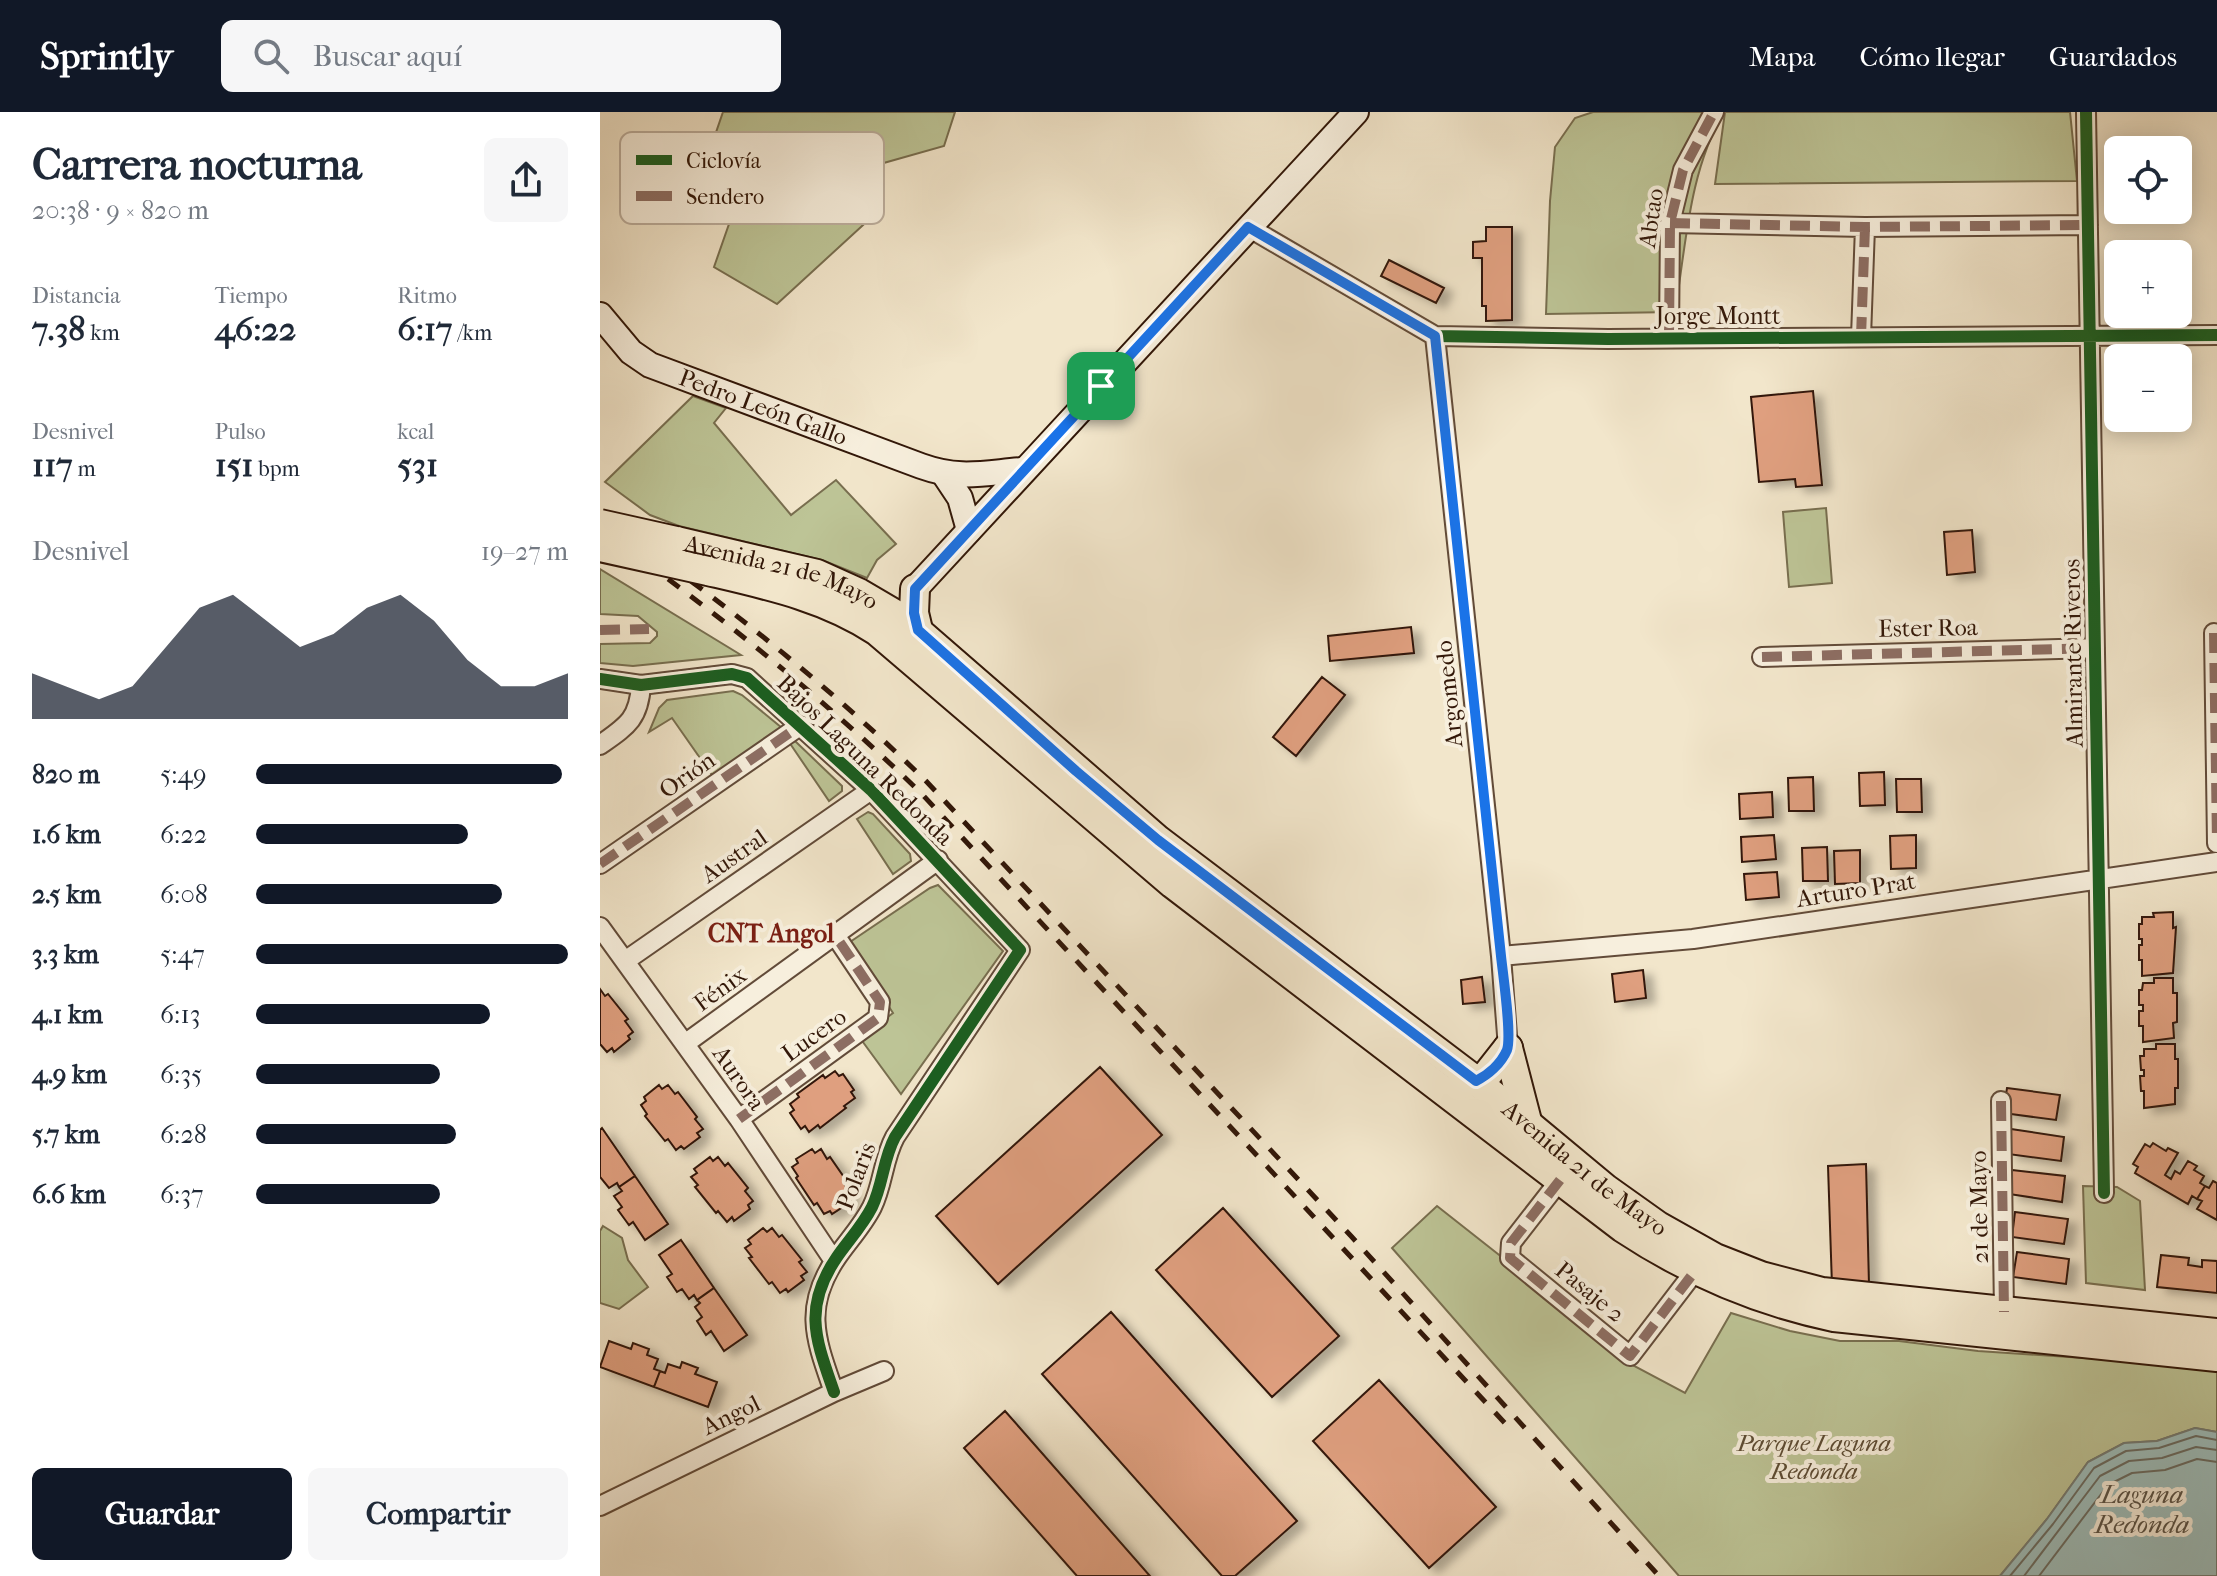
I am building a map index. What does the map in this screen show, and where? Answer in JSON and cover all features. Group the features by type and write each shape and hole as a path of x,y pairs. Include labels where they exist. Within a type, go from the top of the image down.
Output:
{"main road":[{"name":"Avenida 21 de Mayo","path":"600,524 817,574 878,603 918,630 1158,840 1476,1081 1606,1189 1687,1244 1738,1268 1822,1292 2217,1333"},
{"name":"Avenida 21 de Mayo","path":"600,547 805,595 845,611 877,631 1164,876 1623,1228 1695,1271 1779,1303 1834,1317 2217,1357"},
{"path":"878,603 898,600 915,589"},
{"path":"915,589 914,613 918,630"},
{"path":"1436,1083 1459,1085 1476,1081 1493,1069 1508,1048"},
{"path":"1508,1048 1529,1126"}],"street":[{"path":"915,589 1356,112"},
{"name":"Abtao","path":"1669,338 1670,223 1683,170 1714,112"},
{"name":"Almirante Riveros","path":"2086,112 2104,1193"},
{"path":"1670,223 1865,227 2088,225"},
{"name":"Jorge Montt","path":"1248,227 1435,336 2217,335"},
{"path":"1861,337 1865,227"},
{"name":"Pedro León Gallo","path":"600,315 631,352 650,365 944,474 1023,470"},
{"name":"Argomedo","path":"1435,336 1501,956 1508,1048"},
{"path":"944,474 960,498 969,530"},
{"path":"2214,633 2217,843"},
{"name":"Ester Roa","path":"1762,657 2095,648"},
{"name":"Bajos Laguna Redonda","path":"600,679 641,685 732,674 747,678 871,790 1020,950"},
{"path":"600,745 621,730 636,713 641,685"},
{"name":"Orión","path":"600,864 801,725"},
{"name":"Austral","path":"625,961 871,790"},
{"name":"Fénix","path":"686,1043 938,860"},
{"name":"Arturo Prat","path":"1501,956 1693,939 2217,862"},
{"name":"Aurora","path":"600,927 686,1043 834,1261"},
{"name":"Lucero","path":"739,1119 878,1018 880,1002 835,935"},
{"name":"Polaris","path":"834,1392 816,1339 814,1315 817,1298 834,1261 873,1206 883,1165 895,1137 1020,950"},
{"name":"21 de Mayo","path":"2001,1101 2004,1312"},
{"name":"Pasaje 2","path":"1560,1180 1511,1243 1510,1258 1630,1356 1695,1271"},
{"name":"Angol","path":"600,1506 834,1392 884,1371"}],"green space":[{"path":"723,112 955,112 944,146 884,163 884,132 716,132"},
{"path":"1593,112 1724,112 1712,135 1696,184 1675,312 1546,314 1555,147 1575,118"},
{"path":"1725,112 2070,112 2077,181 1715,184"},
{"path":"729,224 864,224 777,304 714,267"},
{"path":"693,396 726,408 714,423 791,515 836,480 896,544 877,560 867,578 822,560 679,526 650,515 605,482"},
{"path":"1826,508 1832,583 1789,587 1783,512"},
{"path":"600,569 741,655 633,666 600,663 600,644 650,643 657,632 638,616 600,614"},
{"path":"733,691 782,728 714,778 672,718 649,732 659,708 667,700"},
{"path":"795,741 842,786 842,791 829,801 789,742"},
{"path":"868,812 910,854 911,861 893,874 857,819"},
{"path":"938,885 1003,951 901,1094 860,1038 893,1013 850,947 850,942"},
{"path":"2083,1186 2117,1187 2140,1201 2145,1290 2086,1283"},
{"name":"Parque Laguna Redonda","path":"1437,1206 1621,1359 1685,1393 1731,1313 1790,1331 1840,1341 1899,1341 1978,1351 2217,1367 2217,1432 2195,1428 2157,1441 2124,1443 2088,1462 2000,1576 1679,1576 1392,1248"},
{"path":"603,1226 622,1238 628,1260 648,1287 619,1309 600,1303 600,1231"}],"water":[{"name":"Laguna Redonda","path":"2195,1428 2217,1432 2217,1576 2000,1576 2088,1462 2124,1443 2157,1441"}],"building":[{"path":"1486,227 1512,227 1512,320 1486,321 1486,306 1482,306 1482,258 1473,258 1473,242 1486,241"},
{"path":"1389,260 1444,288 1436,303 1381,276"},
{"path":"1813,391 1822,485 1796,487 1795,479 1759,482 1751,397"},
{"path":"1972,530 1975,572 1947,575 1944,532"},
{"path":"1411,627 1414,653 1330,661 1328,636"},
{"path":"1322,677 1345,695 1296,756 1273,737"},
{"path":"1884,772 1885,805 1860,806 1859,773"},
{"path":"1813,777 1814,811 1789,811 1788,778"},
{"path":"1896,779 1921,779 1922,812 1897,812"},
{"path":"1772,792 1773,817 1740,819 1739,794"},
{"path":"1774,835 1776,859 1742,862 1741,837"},
{"path":"1916,835 1916,868 1891,869 1890,836"},
{"path":"1827,847 1828,881 1803,881 1802,848"},
{"path":"1860,850 1860,883 1835,884 1834,851"},
{"path":"1777,872 1779,897 1746,900 1744,874"},
{"path":"2173,912 2173,928 2176,927 2173,973 2142,976 2139,924 2142,924 2142,917"},
{"path":"1643,970 1646,998 1615,1002 1612,974"},
{"path":"1482,977 1485,1002 1463,1004 1461,980"},
{"path":"2154,978 2173,978 2173,993 2177,993 2177,1022 2173,1023 2174,1038 2143,1042 2139,1011 2143,1011 2143,1005 2139,1005 2139,990 2142,990 2143,983 2154,983"},
{"path":"600,989 605,996 608,994 628,1019 625,1021 633,1032 628,1036 630,1039 614,1052 612,1048 607,1052 600,1044"},
{"path":"2156,1044 2175,1044 2178,1088 2175,1088 2175,1104 2144,1108 2140,1076 2144,1076 2144,1070 2141,1070 2140,1056 2144,1056 2144,1049 2156,1049"},
{"path":"1100,1067 1162,1135 998,1284 936,1216"},
{"path":"835,1071 839,1076 843,1074 854,1090 851,1092 855,1098 820,1128 818,1125 809,1132 805,1126 801,1129 790,1113 794,1110 790,1104 799,1097 797,1094 823,1075 825,1078"},
{"path":"659,1085 662,1089 668,1085 675,1094 678,1092 703,1129 697,1133 700,1137 684,1149 681,1146 676,1150 668,1139 665,1141 645,1116 647,1114 641,1105 646,1101 644,1097"},
{"path":"2007,1088 2060,1095 2056,1120 2003,1113"},
{"path":"602,1128 635,1176 619,1187 617,1183 609,1188 600,1177"},
{"path":"2011,1129 2064,1137 2061,1161 2008,1154"},
{"path":"2153,1143 2166,1151 2168,1148 2178,1153 2165,1175 2171,1179 2175,1171 2180,1174 2188,1161 2197,1166 2194,1170 2204,1176 2200,1183 2205,1186 2197,1199 2192,1196 2188,1204 2135,1173 2138,1167 2133,1164 2145,1144 2150,1147"},
{"path":"812,1149 815,1153 821,1149 827,1159 830,1157 848,1183 845,1185 852,1196 847,1199 849,1203 832,1214 830,1211 824,1214 817,1203 814,1205 792,1167 798,1163 796,1159"},
{"path":"710,1157 713,1161 718,1157 725,1166 728,1163 748,1188 745,1191 753,1201 748,1205 750,1209 734,1221 732,1217 727,1222 718,1211 716,1213 695,1187 698,1185 691,1177 697,1173 694,1169"},
{"path":"1866,1164 1869,1285 1832,1286 1828,1166"},
{"path":"2012,1170 2065,1176 2062,1202 2009,1194"},
{"path":"635,1176 668,1224 645,1240 633,1222 629,1225 618,1210 622,1207 614,1196 622,1191 619,1187"},
{"path":"2213,1181 2217,1183 2217,1220 2197,1209 2202,1201 2197,1199 2205,1186 2209,1188"},
{"path":"1223,1208 1339,1336 1272,1397 1156,1270"},
{"path":"2015,1212 2068,1219 2064,1244 2012,1237"},
{"path":"763,1228 767,1232 772,1228 779,1237 782,1235 802,1260 799,1262 807,1272 801,1276 804,1280 788,1292 786,1289 780,1293 772,1282 769,1284 745,1248 751,1244 748,1240"},
{"path":"681,1240 714,1288 697,1300 694,1295 689,1299 682,1289 677,1292 667,1277 672,1274 659,1255"},
{"path":"2017,1252 2069,1259 2066,1284 2013,1277"},
{"path":"2161,1255 2189,1258 2188,1265 2202,1267 2202,1260 2217,1261 2217,1293 2157,1287"},
{"path":"714,1288 747,1335 724,1351 711,1331 706,1335 697,1321 702,1317 695,1307 700,1303 697,1300"},
{"path":"1111,1312 1297,1521 1235,1576 1222,1576 1042,1374"},
{"path":"609,1341 631,1349 633,1343 649,1349 647,1355 658,1359 654,1369 660,1371 654,1387 600,1367"},
{"path":"682,1362 698,1368 695,1374 717,1382 708,1407 654,1387 660,1371 665,1373 668,1364 680,1368"},
{"path":"1379,1380 1496,1507 1429,1568 1313,1441"},
{"path":"1005,1411 1150,1576 1077,1576 964,1448"}],"railway":[{"path":"600,516 769,641 849,709 926,781 1351,1236 1659,1576"},
{"path":"600,530 766,655 921,793 1514,1433"}],"marked path":[{"path":"1669,338 1670,223 1683,170 1714,112"},
{"path":"1670,223 1865,227 2088,225"},
{"path":"1861,337 1865,227"},
{"path":"600,630 649,629"},
{"path":"2214,633 2217,843"},
{"path":"1762,657 2095,648"},
{"path":"600,864 801,725"},
{"path":"739,1119 878,1018 880,1002 835,935"},
{"path":"2001,1101 2004,1312"},
{"path":"1560,1180 1511,1243 1510,1258 1630,1356 1695,1271"}],"cycle path":[{"path":"2086,112 2104,1193"},
{"path":"1248,227 1435,336 1608,339 2217,335"},
{"path":"600,679 641,685 732,674 747,678 871,790 1020,950 895,1137 872,1207 826,1275 819,1292 816,1324 834,1392"}],"district":[{"name":"CNT Angol","path":"771,933"}],"route":[{"path":"1248,227 1435,336 1501,956 1508,1048 1486,1076 1476,1081 1206,878 1115,805 918,630 914,613 915,589 1101,386 1248,227"}]}
